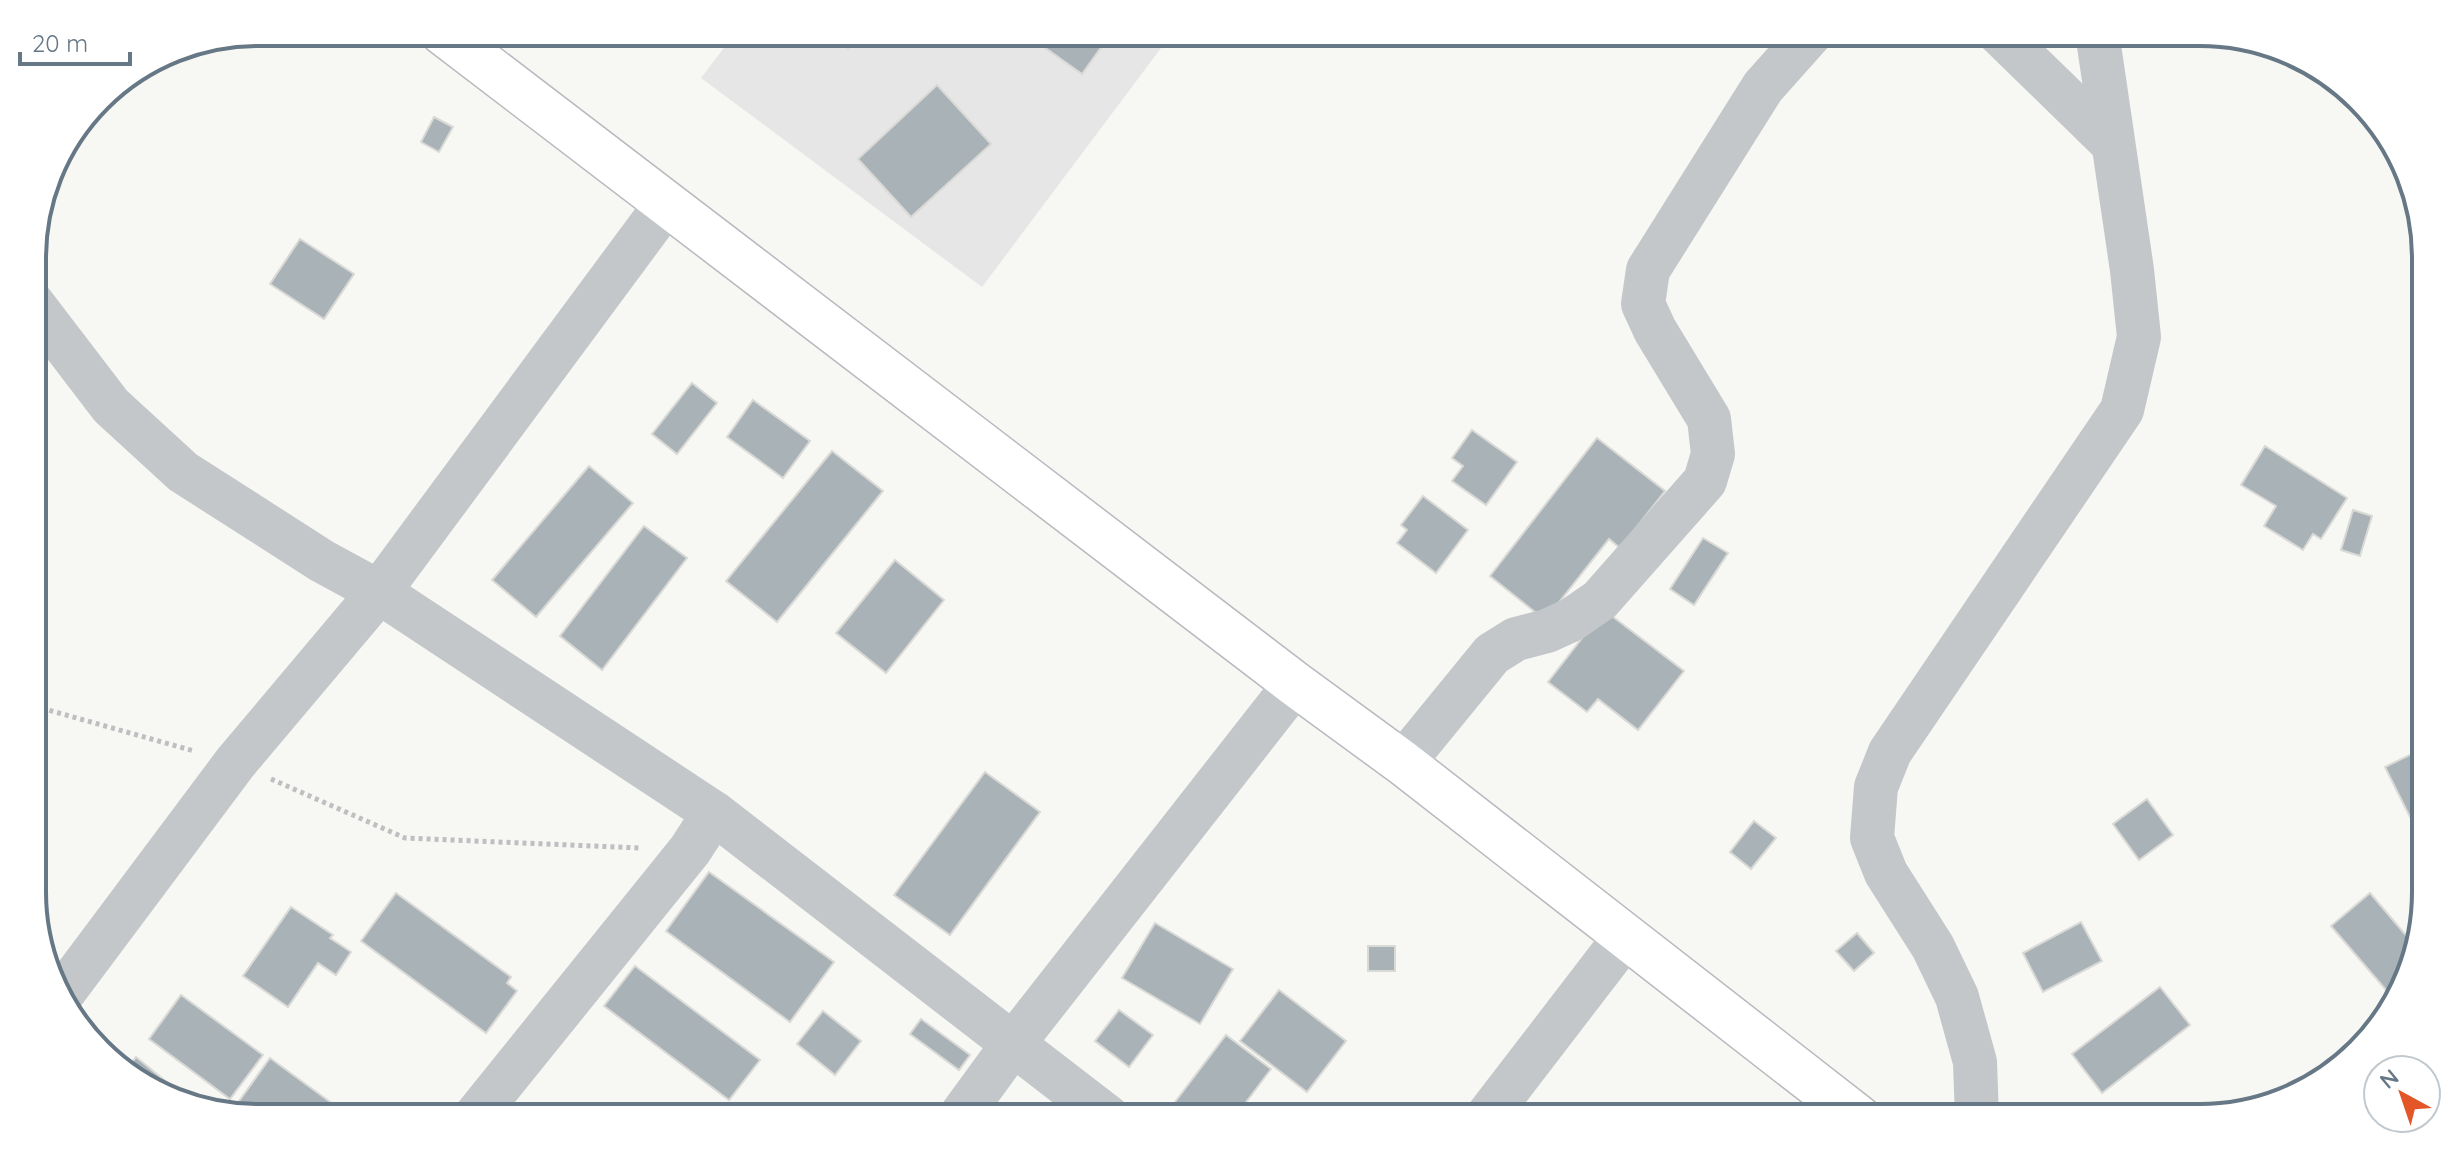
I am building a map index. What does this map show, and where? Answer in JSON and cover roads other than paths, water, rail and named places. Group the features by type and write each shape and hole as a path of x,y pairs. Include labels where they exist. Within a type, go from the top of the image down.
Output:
{"main road":[{"path":"460,46 1295,684 1403,763 1841,1104"}],"street":[{"path":"1403,763 1492,654 1516,639 1547,631 1571,620 1600,600 1705,481 1713,454 1709,419 1655,330 1643,304 1648,270 1763,87 1800,46"},
{"path":"2012,46 2113,144"},
{"path":"1976,1104 1975,1062 1957,997 1933,947 1886,873 1872,838 1876,787 1890,752 2122,410 2139,337 2099,46"},
{"path":"68,986 235,763 379,592 666,204"},
{"path":"46,321 111,406 183,472 322,561 379,592 714,813 1091,1104"},
{"path":"969,1104 1295,684"},
{"path":"485,1104 690,850 714,813"},
{"path":"1497,1104 1625,937"}]}
